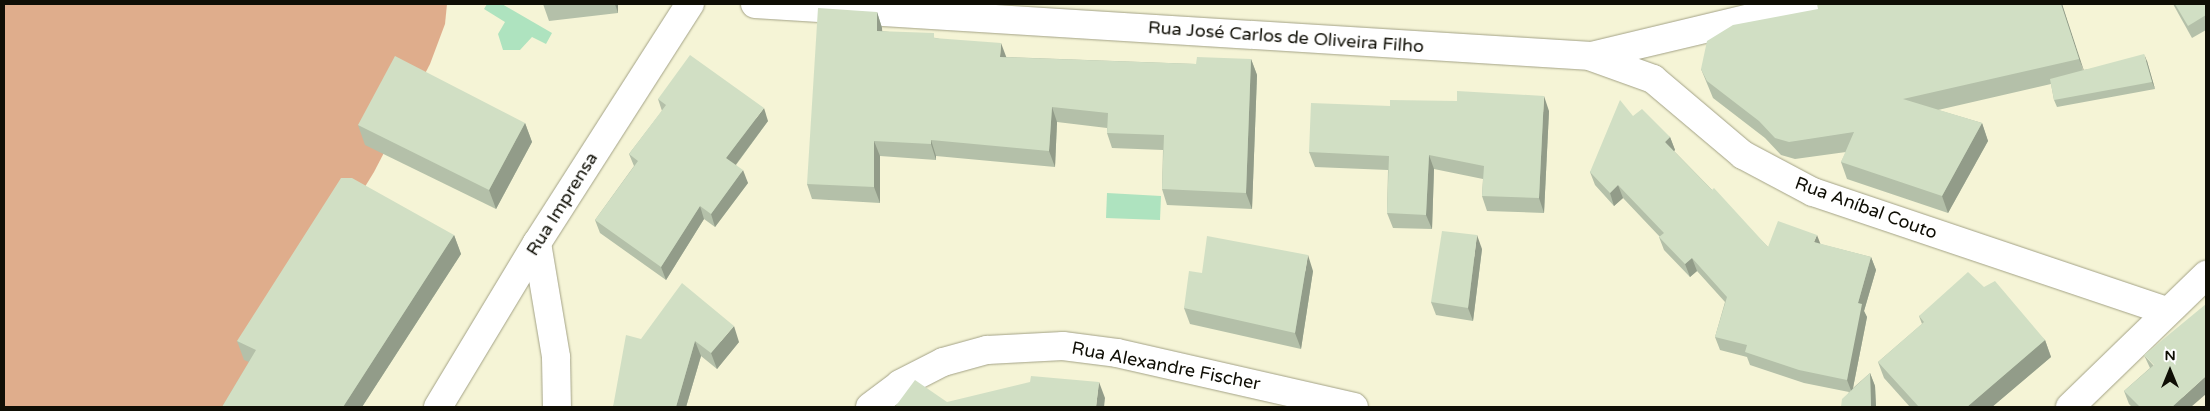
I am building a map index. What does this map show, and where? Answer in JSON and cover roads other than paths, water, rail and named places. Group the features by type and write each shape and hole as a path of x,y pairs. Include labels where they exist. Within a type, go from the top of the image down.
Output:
{"street":[{"name":"Rua Imprensa","path":"438,407 537,243 690,4"},
{"name":"Rua José Carlos de Oliveira Filho","path":"755,4 1591,56 1810,4"},
{"name":"Rua Aníbal Couto","path":"1591,56 1653,79 1743,155 1813,192 2167,311"},
{"path":"537,243 556,357 557,407"},
{"path":"2070,407 2206,275"},
{"name":"Rua Alexandre Fischer","path":"870,407 900,384 943,362 987,350 1063,346 1144,359 1354,407"}]}
